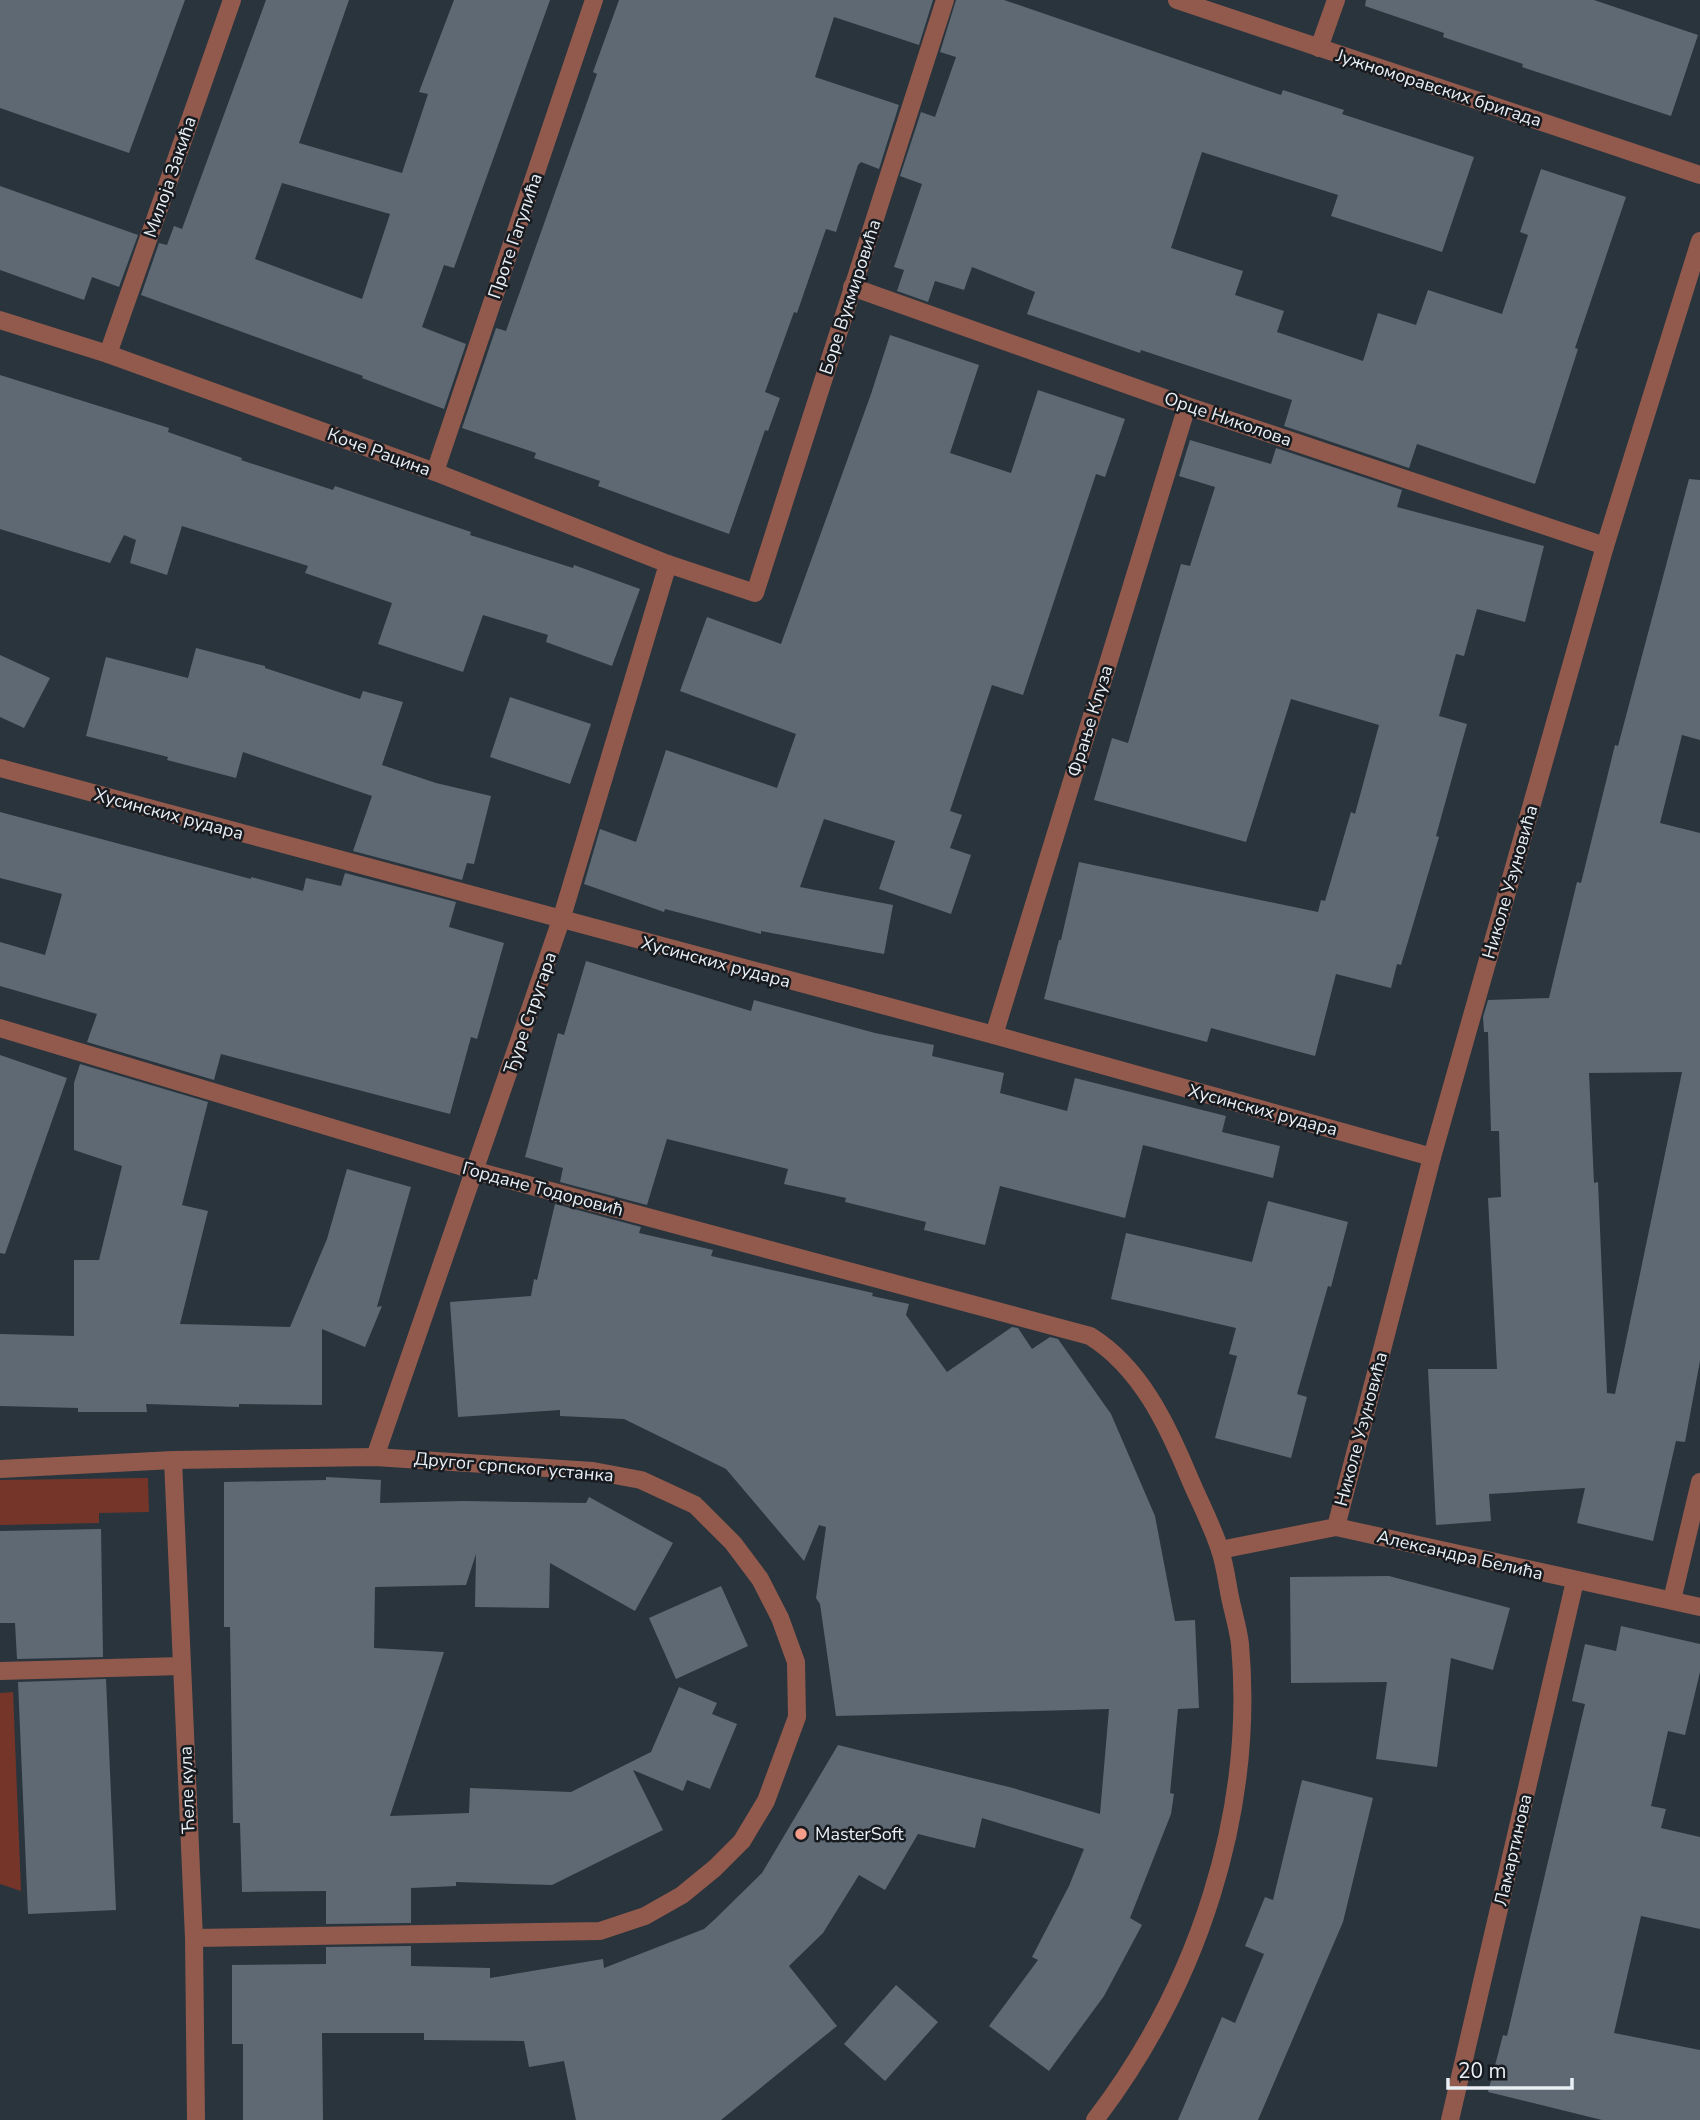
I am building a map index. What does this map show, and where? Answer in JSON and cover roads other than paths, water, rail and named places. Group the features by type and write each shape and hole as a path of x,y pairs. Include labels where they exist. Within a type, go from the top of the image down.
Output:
{"street":[{"name":"Милоја Закића","path":"108,354 232,0"},
{"name":"Проте Гагулића","path":"435,472 594,0"},
{"name":"Боре Вукмировића","path":"755,593 945,0"},
{"name":"Јужноморавских бригада","path":"1178,0 1700,175"},
{"path":"1319,48 1336,0"},
{"name":"Николе Узуновића","path":"1336,1527 1432,1157 1605,546 1700,241"},
{"name":"Орце Николова","path":"852,287 1187,406 1605,546"},
{"name":"Коче Рацина","path":"0,320 108,354 435,472 668,564 755,593"},
{"name":"Фрање Клуза","path":"994,1035 1187,406"},
{"name":"Ђуре Стругара","path":"375,1457 561,920 668,564"},
{"name":"Хусинских рудара","path":"0,768 994,1035 1432,1157"},
{"name":"Гордане Тодоровић","path":"0,1028 476,1171 1090,1336 1127,1365 1173,1438 1220,1550"},
{"name":"Другог српског устанка","path":"0,1469 173,1460 375,1457 593,1471 641,1480 695,1505 733,1543 760,1579 780,1618 796,1662 797,1717 766,1801 742,1841 715,1868 682,1895 645,1916 600,1931 194,1938"},
{"name":"Ћеле кула","path":"173,1460 194,1938 196,2120"},
{"path":"1672,1600 1700,1482"},
{"name":"Александра Белића","path":"1220,1550 1336,1527 1700,1607"},
{"path":"1095,2120 1122,2085 1178,1983 1212,1896 1233,1814 1242,1733 1240,1642 1220,1550"},
{"name":"Ламартинова","path":"1450,2120 1576,1581"},
{"path":"0,1671 182,1666"}],"place":[{"name":"MasterSoft","path":"801,1834"}]}
